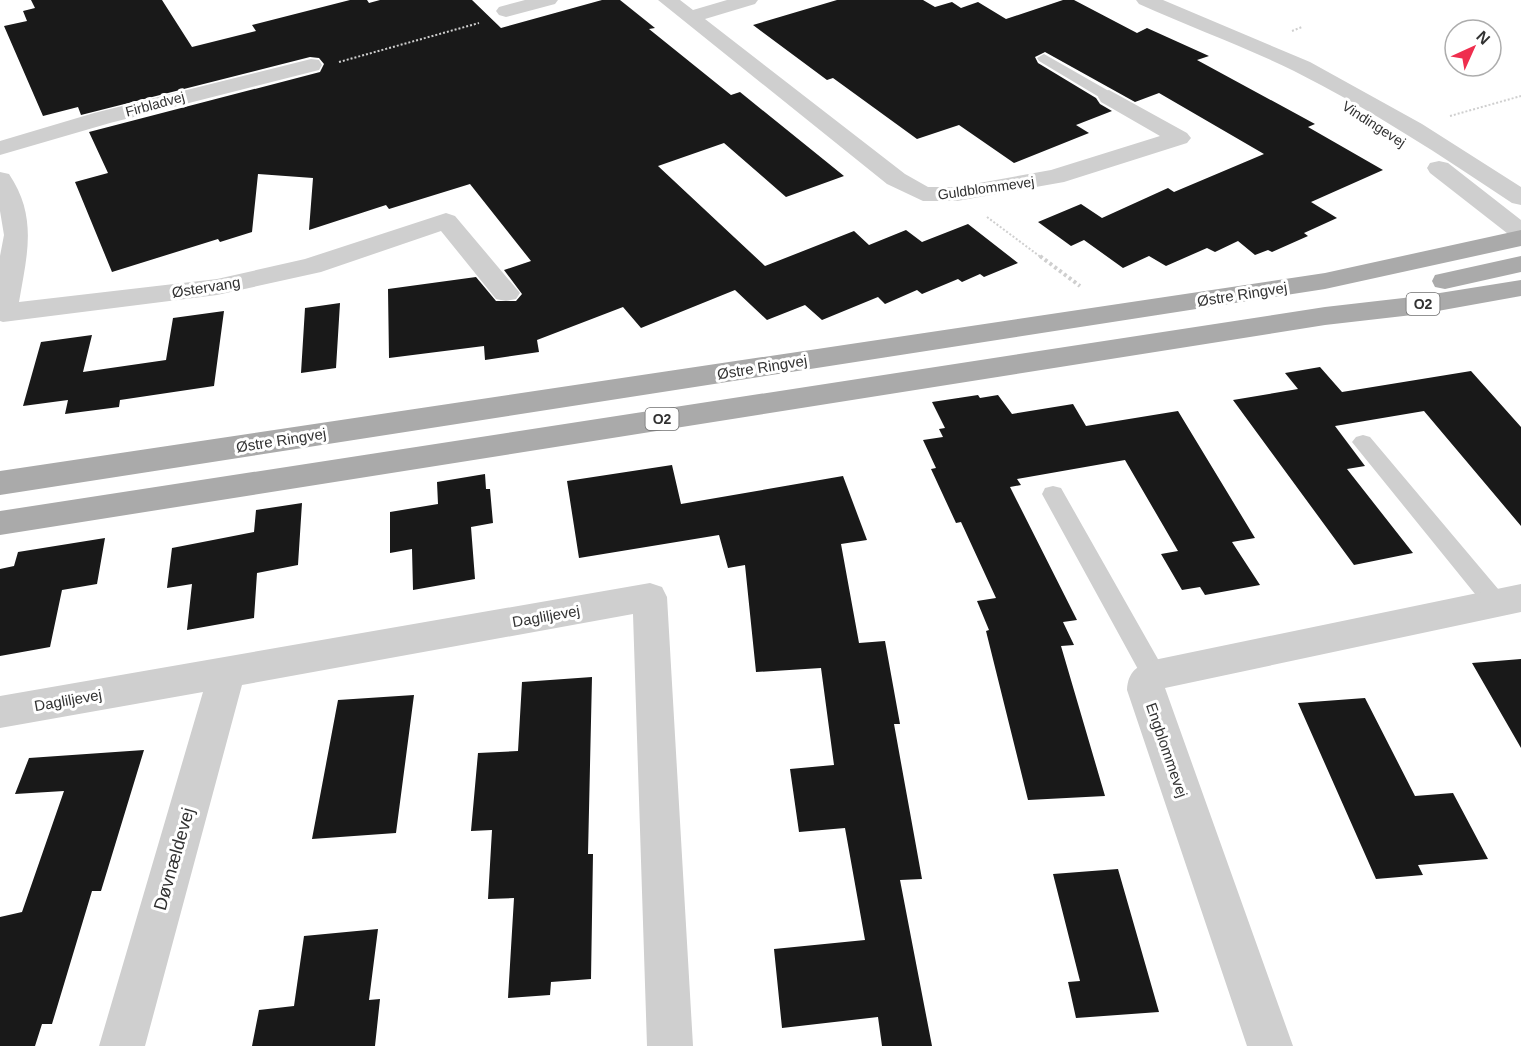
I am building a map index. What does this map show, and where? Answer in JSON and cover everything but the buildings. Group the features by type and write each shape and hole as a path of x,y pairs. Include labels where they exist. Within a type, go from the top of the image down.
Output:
{"main road":[{"name":"Østre Ringvej","path":"0,483 1325,282 1521,238"},
{"path":"1325,316 1409,290 1521,264"},
{"name":"O2","path":"0,522 1325,316 1421,305 1521,288"}],"street":[{"path":"506,11 548,0"},
{"name":"Guldblommevej","path":"668,0 907,188 923,194 957,194 1054,177 1179,138 1108,97"},
{"path":"691,17 748,0"},
{"name":"Vindingevej","path":"1146,0 1299,65 1413,127 1521,198"},
{"name":"Vindingevej","path":"1218,32 1364,116 1473,193 1521,232"},
{"name":"Firbladvej","path":"0,148 311,65"},
{"name":"Østervang","path":"0,179 13,212 17,235 1,314 217,287 312,266 446,221 506,293"},
{"name":"Dagliljevej","path":"0,712 650,597 670,1046"},
{"path":"1154,675 1508,601"},
{"name":"Døvnældevej","path":"122,1046 227,672"},
{"name":"Engblommevej","path":"1154,675 1146,681 1146,690 1270,1046"}],"lane":[{"name":"Guldblommevej","path":"1044,58 1108,97"},
{"path":"1363,442 1508,601"},
{"path":"1053,494 1154,675"}],"path":[{"path":"311,65 339,62 495,18 506,11"},
{"path":"1413,127 1521,96"},
{"path":"957,194 1086,291"}]}
